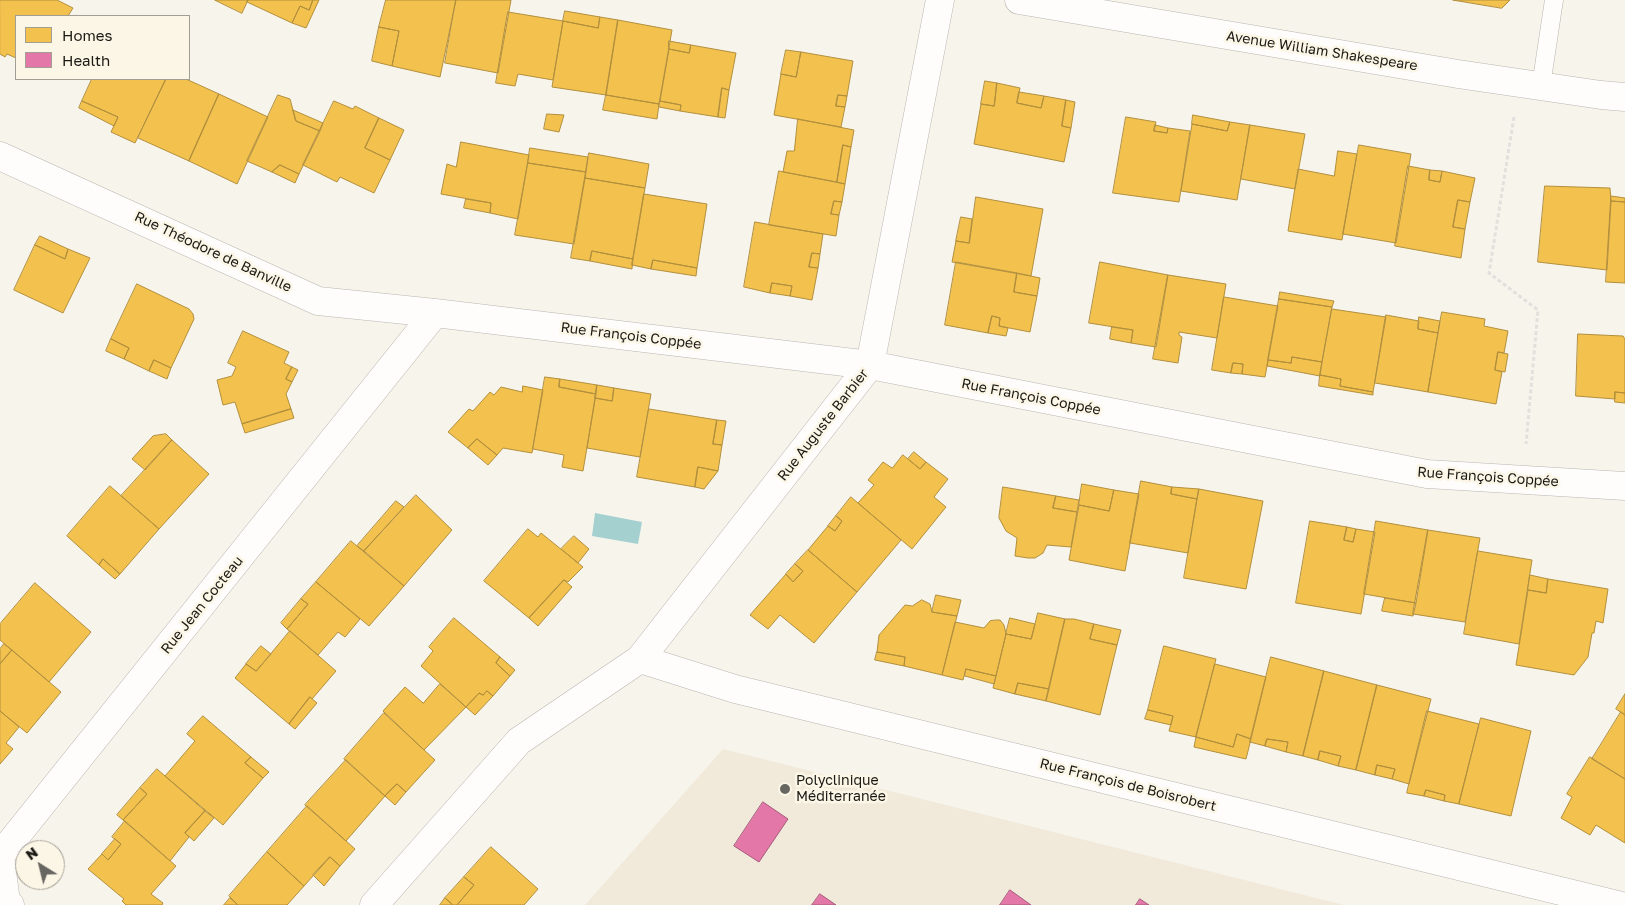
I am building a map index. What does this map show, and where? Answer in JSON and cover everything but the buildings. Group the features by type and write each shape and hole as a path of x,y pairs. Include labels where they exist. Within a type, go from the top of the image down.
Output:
{"street":[{"name":"Rue Auguste Barbier","path":"640,659 870,365 940,0"},
{"name":"Avenue William Shakespeare","path":"1019,0 1530,85 1625,97"},
{"name":"Rue Théodore de Banville","path":"0,156 318,301 435,313"},
{"name":"Rue François Coppée","path":"435,313 870,365 1427,474 1625,486"},
{"name":"Rue Jean Cocteau","path":"10,905 6,902 0,856 435,313"},
{"path":"374,905 519,741 640,659"},
{"name":"Rue François de Boisrobert","path":"640,659 736,689 1618,905"}],"lane":[{"path":"1530,85 1554,0"}],"path":[{"path":"1522,480 1538,310 1490,273 1530,85"}],"shaded area":[{"name":"Polyclinique Méditerranée","path":"723,749 1344,905 585,905"}],"water":[{"path":"595,513 642,522 638,544 592,536"}],"place":[{"name":"Polyclinique Méditerranée","path":"785,789"}]}
